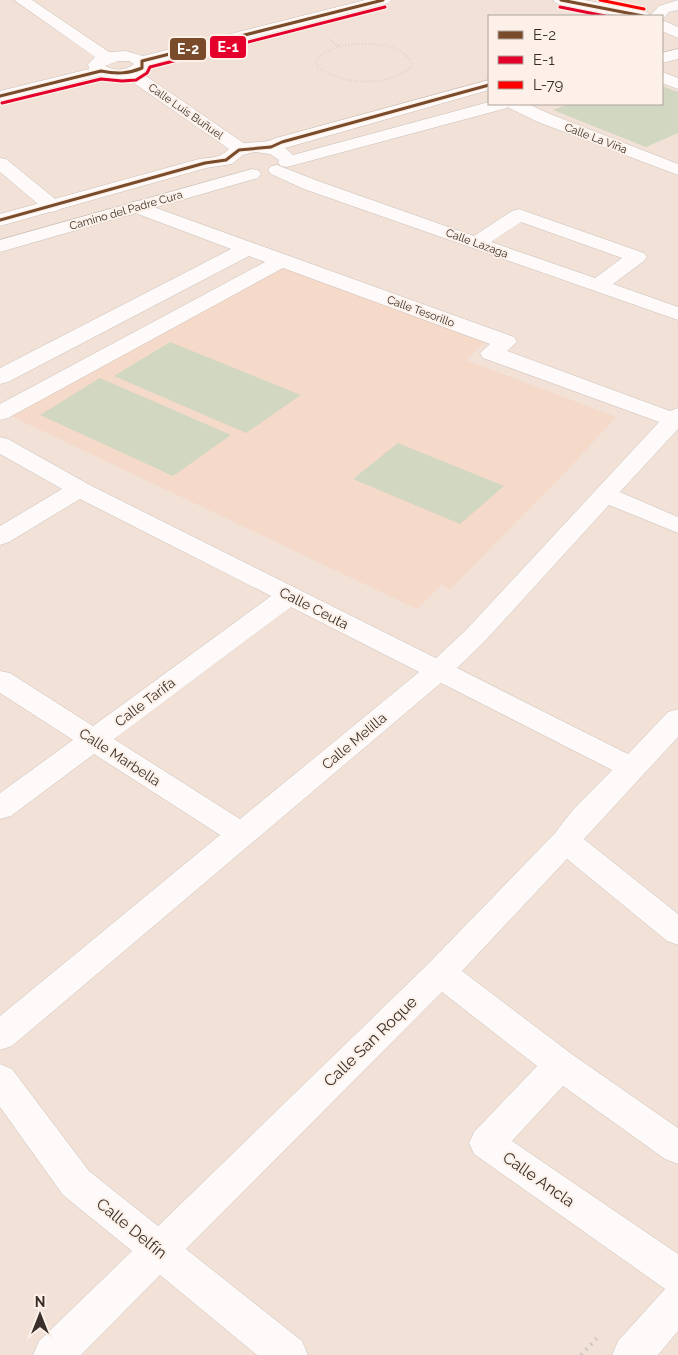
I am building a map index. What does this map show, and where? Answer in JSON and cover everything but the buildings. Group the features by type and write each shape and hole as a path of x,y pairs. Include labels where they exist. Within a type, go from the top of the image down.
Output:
{"street":[{"path":"22,0 103,65 118,74 136,67 382,0"},
{"path":"562,0 638,15"},
{"path":"616,0 667,10"},
{"path":"663,58 678,54"},
{"path":"0,96 103,65"},
{"name":"Calle Luis Buñuel","path":"136,67 234,155 230,168 252,174"},
{"path":"663,77 678,84"},
{"path":"269,149 282,142 488,85"},
{"path":"282,166 497,105"},
{"name":"Calle La Viña","path":"517,105 544,118 678,170"},
{"name":"Camino del Padre Cura","path":"0,220 234,155 269,149"},
{"name":"Calle Lazaga","path":"269,149 283,154 287,158 282,166 311,185 678,314"},
{"path":"0,163 52,206"},
{"name":"Camino del Padre Cura","path":"0,246 282,166"},
{"name":"Calle Tesorillo","path":"136,207 238,246 506,342 491,353 676,418"},
{"path":"477,242 519,215 637,257 597,286"},
{"path":"0,377 238,246"},
{"path":"0,413 282,261"},
{"name":"Calle Melilla","path":"0,1036 438,671 475,636 676,418"},
{"name":"Calle Ceuta","path":"0,444 80,489 632,768"},
{"path":"0,537 80,489"},
{"path":"606,495 678,526"},
{"name":"Calle Tarifa","path":"0,808 289,596"},
{"name":"Calle Marbella","path":"0,680 241,834"},
{"name":"Calle San Roque","path":"53,1355 440,973 678,720"},
{"path":"566,841 678,932"},
{"path":"440,973 561,1065 678,1148"},
{"name":"Calle Ancla","path":"561,1065 487,1143 678,1276"},
{"name":"Calle Delfín","path":"0,1079 76,1183 288,1355"},
{"path":"632,1355 678,1302"}],"path":[{"path":"353,44 390,47 410,57 412,62 410,69 391,78 369,82 352,81 330,76 318,68 316,61 320,55 338,47 353,44"}],"shaded area":[{"path":"282,267 485,342 466,360 616,417 559,479 449,590 442,584 417,609 11,416"}],"green space":[{"path":"663,86 678,92 678,133 646,147 553,110 566,105 663,105"},
{"path":"170,342 301,395 246,433 114,376"},
{"path":"100,378 231,435 173,476 40,415"},
{"path":"398,443 504,486 460,524 353,479"}],"transit line":[{"name":"E-2","path":"0,96 101,71 132,72 142,68 142,61 383,0"},
{"name":"E-2","path":"561,0 638,15"},
{"name":"L-79","path":"600,0 644,9"},
{"name":"E-1","path":"2,103 101,79 136,80 147,73 150,67 385,7"},
{"name":"E-1","path":"560,7 600,15"},
{"name":"E-2","path":"0,220 205,163 226,160 239,150 271,147 282,142 488,85"}]}
